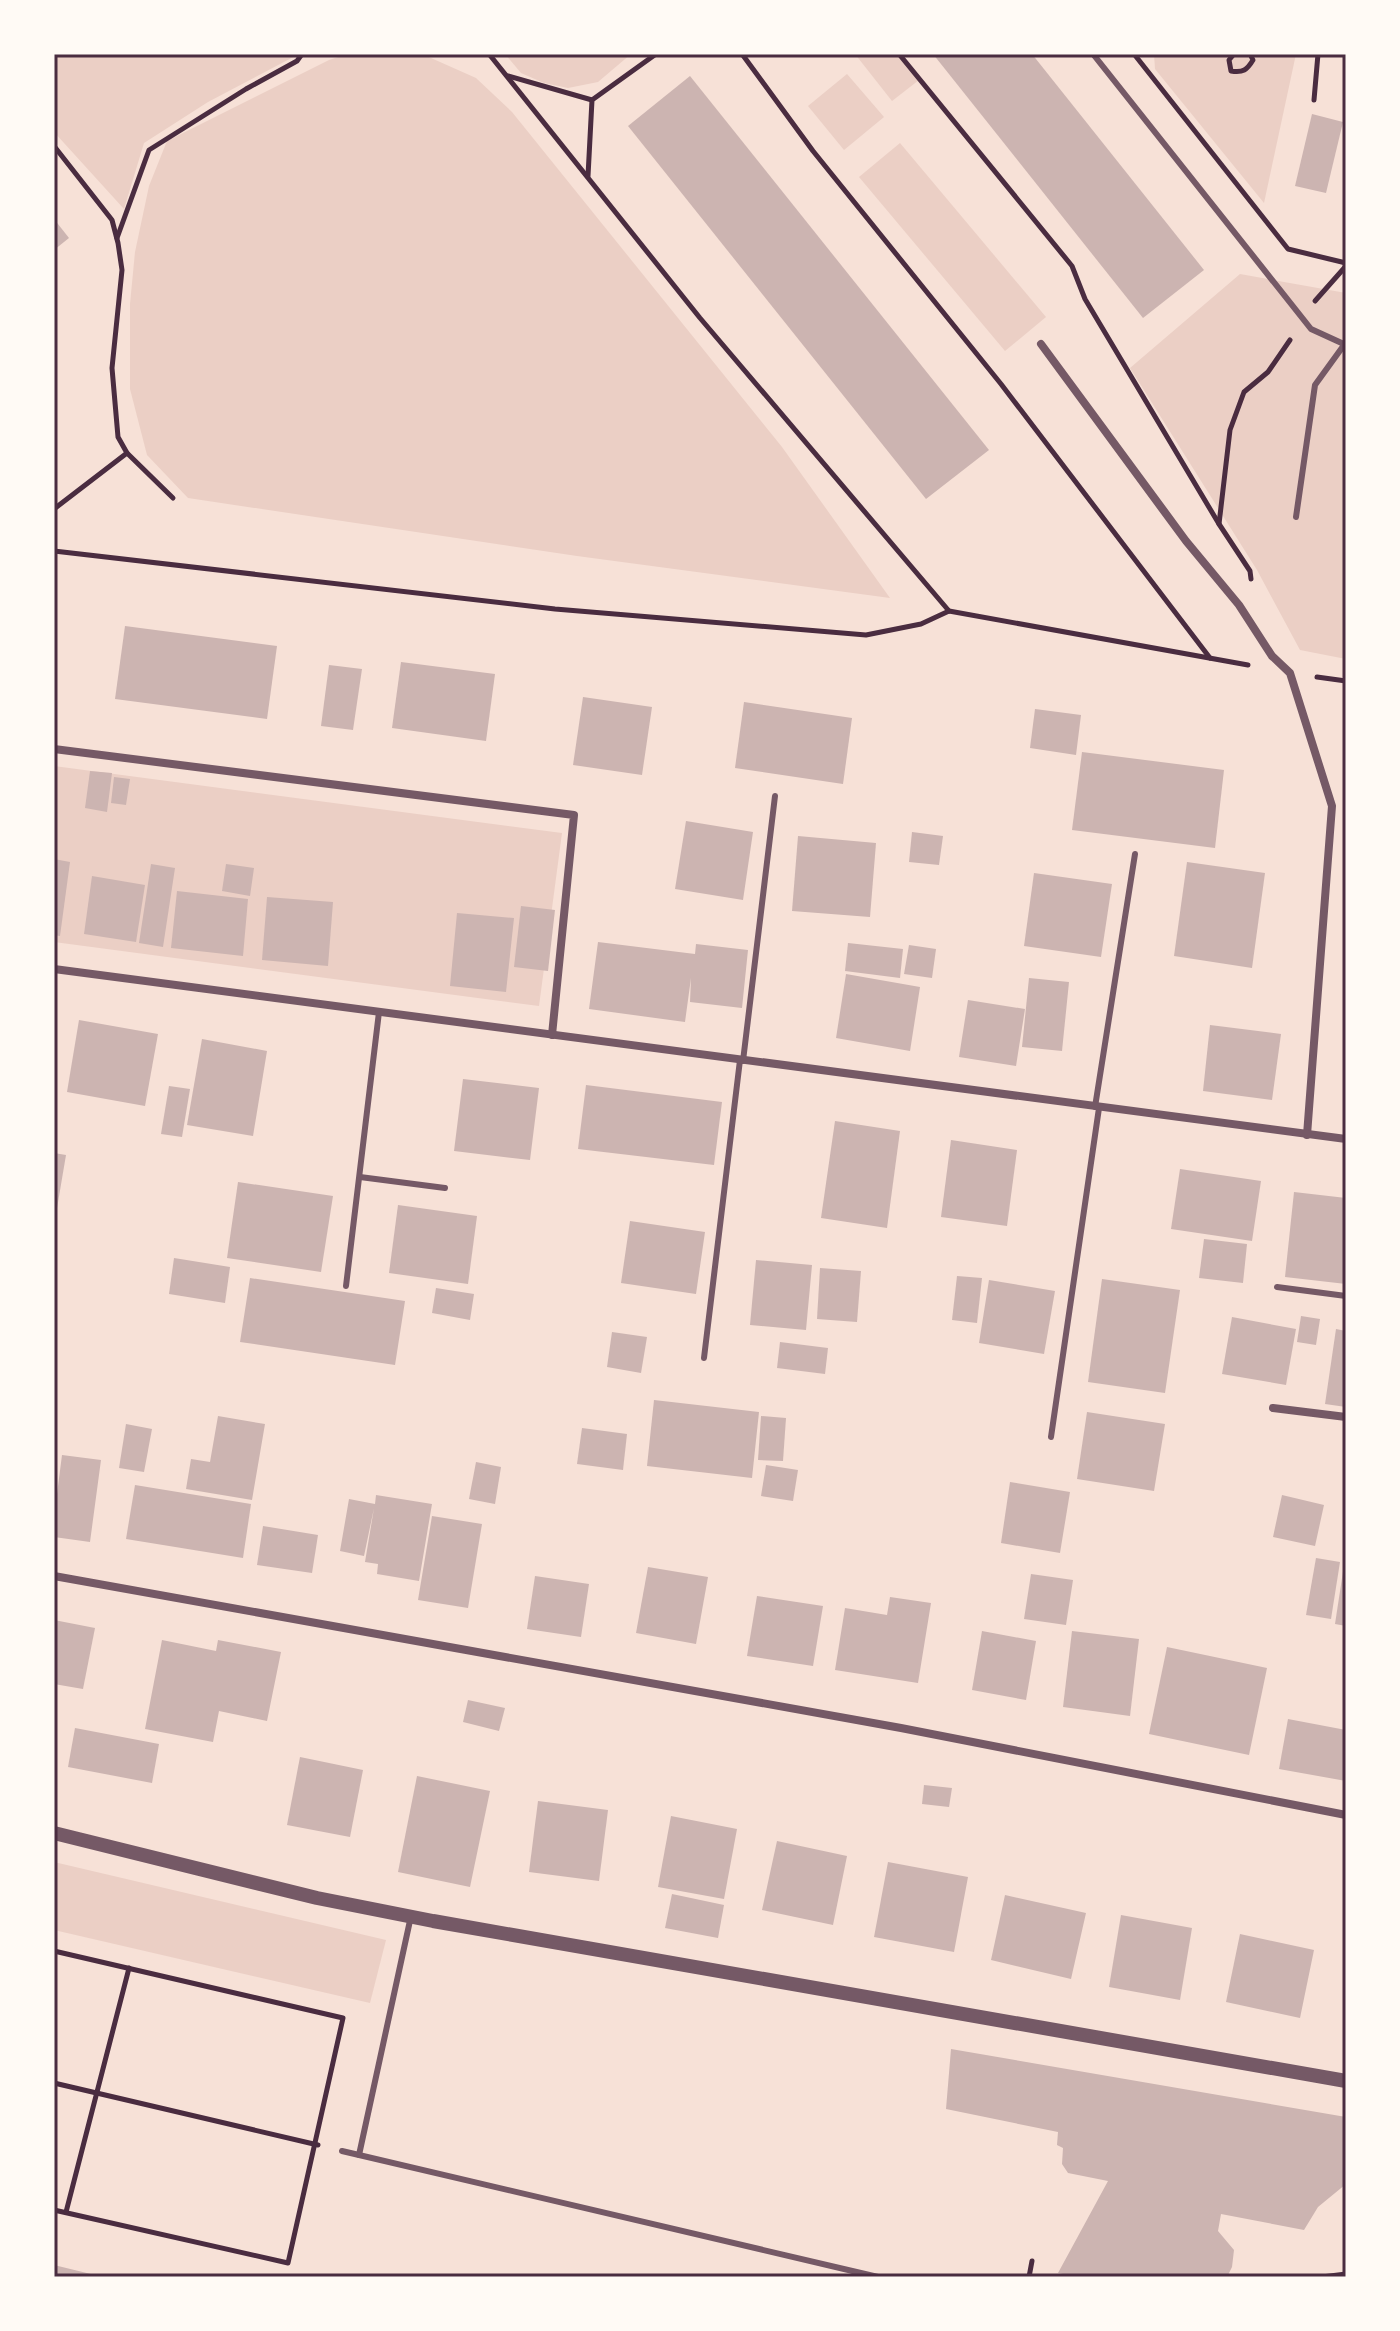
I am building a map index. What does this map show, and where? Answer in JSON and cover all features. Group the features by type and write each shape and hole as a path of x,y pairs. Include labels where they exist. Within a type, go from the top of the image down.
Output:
{"street":[{"path":"1041,344 1186,541 1239,605 1272,656 1290,673 1332,806 1307,1135"},
{"path":"54,749 574,815 552,1035"},
{"path":"54,969 1346,1139"},
{"path":"1273,1408 1346,1417"},
{"path":"54,1576 901,1728 1346,1815"},
{"path":"54,1833 317,1898 1346,2081"}],"lane":[{"path":"1093,54 1311,329 1345,345 1315,385 1296,517"},
{"path":"704,1358 775,796"},
{"path":"1051,1437 1135,854"},
{"path":"346,1286 379,1012"},
{"path":"360,1177 445,1188"},
{"path":"1277,1287 1346,1296"},
{"path":"359,2155 411,1916"},
{"path":"342,2151 878,2277"}],"path":[{"path":"117,238 149,150 297,61 302,54"},
{"path":"489,54 700,318 949,611"},
{"path":"592,100 656,54"},
{"path":"742,54 813,151 1001,384 1211,659"},
{"path":"899,54 1072,266 1085,299 1250,571 1251,581 1239,605"},
{"path":"1134,54 1288,249 1346,264 1303,319 1268,372 1244,392 1230,430 1219,524"},
{"path":"1234,54 1229,60 1231,71 1239,72 1247,70 1253,60 1250,54"},
{"path":"1314,100 1318,54"},
{"path":"505,75 592,100"},
{"path":"587,177 592,100"},
{"path":"54,146 112,220 117,238 122,270 112,368 118,437 127,453 173,498"},
{"path":"54,509 127,453"},
{"path":"54,551 555,609 866,635 921,624 949,611 1290,673"},
{"path":"54,1951 343,2018 288,2263 54,2210"},
{"path":"66,2212 129,1968"},
{"path":"54,2083 342,2151"},
{"path":"1029,2277 1032,2261"},
{"path":"1322,2277 1346,2274"}],"shaded area":[{"path":"54,54 299,54 208,102 144,143 124,209 54,132"},
{"path":"347,54 422,54 476,78 512,112 782,447 890,598 577,556 188,498 147,455 130,389 130,304 135,252 149,186 167,141 329,60"},
{"path":"505,54 631,54 598,82 568,88 544,83 521,73"},
{"path":"855,54 898,54 919,80 892,101"},
{"path":"1154,54 1296,54 1264,203 1155,69"},
{"path":"847,74 884,117 844,150 808,106"},
{"path":"900,143 1046,317 1005,351 859,177"},
{"path":"1240,274 1346,293 1346,659 1300,650 1257,570 1130,368"},
{"path":"54,766 562,833 539,1006 54,942"},
{"path":"54,1862 386,1940 370,2003 54,1930"}],"building":[{"path":"933,54 1032,54 1204,270 1143,318"},
{"path":"690,76 989,450 926,499 628,126"},
{"path":"1312,114 1343,122 1326,193 1295,186"},
{"path":"54,219 69,238 54,250"},
{"path":"125,626 277,646 267,719 115,699"},
{"path":"401,662 495,674 486,741 392,728"},
{"path":"329,665 362,669 353,730 321,726"},
{"path":"583,697 652,707 642,775 573,765"},
{"path":"744,702 852,718 843,784 735,768"},
{"path":"1035,709 1081,715 1076,755 1030,748"},
{"path":"1082,752 1224,770 1215,848 1072,830"},
{"path":"90,771 112,773 107,812 85,808"},
{"path":"114,777 130,779 126,805 111,803"},
{"path":"686,821 753,832 743,900 675,889"},
{"path":"912,832 943,836 939,865 909,862"},
{"path":"798,836 876,843 870,917 792,911"},
{"path":"54,859 70,862 60,936 54,935"},
{"path":"1187,862 1265,873 1252,968 1174,956"},
{"path":"151,864 175,868 163,947 139,943"},
{"path":"226,864 254,868 250,896 222,891"},
{"path":"1034,873 1112,884 1101,957 1024,946"},
{"path":"92,876 145,885 136,942 84,934"},
{"path":"177,891 248,899 243,956 171,948"},
{"path":"267,897 333,902 328,966 262,960"},
{"path":"521,906 555,910 548,971 514,967"},
{"path":"457,913 514,918 506,992 450,986"},
{"path":"598,942 695,954 696,944 748,950 742,1008 690,1002 691,978 685,1022 589,1009"},
{"path":"848,943 903,949 900,978 845,971"},
{"path":"909,945 936,949 932,978 904,974"},
{"path":"846,974 920,987 910,1051 836,1038"},
{"path":"1029,978 1069,982 1062,1051 1022,1047"},
{"path":"968,1000 1025,1009 1016,1066 959,1057"},
{"path":"79,1020 158,1034 145,1106 67,1092"},
{"path":"1210,1025 1281,1034 1272,1100 1203,1091"},
{"path":"202,1039 267,1051 253,1136 187,1125"},
{"path":"463,1079 539,1088 530,1160 454,1151"},
{"path":"586,1085 722,1102 714,1165 578,1149"},
{"path":"169,1086 190,1089 182,1137 161,1134"},
{"path":"835,1121 900,1131 887,1228 821,1218"},
{"path":"951,1140 1017,1150 1007,1226 941,1217"},
{"path":"54,1153 66,1155 56,1214 54,1214"},
{"path":"1180,1169 1261,1181 1252,1241 1171,1229"},
{"path":"238,1182 333,1196 321,1272 227,1258"},
{"path":"1294,1192 1346,1198 1346,1284 1285,1277"},
{"path":"398,1205 477,1216 468,1284 389,1273"},
{"path":"630,1221 705,1232 696,1294 621,1283"},
{"path":"1204,1239 1247,1244 1243,1283 1199,1278"},
{"path":"174,1258 230,1267 225,1303 169,1294"},
{"path":"756,1260 812,1265 806,1330 750,1325"},
{"path":"820,1268 861,1271 857,1322 817,1319"},
{"path":"957,1276 982,1278 977,1323 952,1320"},
{"path":"250,1278 405,1301 395,1365 240,1342"},
{"path":"1102,1279 1180,1290 1165,1393 1088,1382"},
{"path":"989,1280 1055,1291 1044,1354 979,1343"},
{"path":"436,1288 474,1294 470,1320 432,1313"},
{"path":"1301,1316 1320,1319 1316,1345 1297,1342"},
{"path":"1232,1317 1296,1329 1286,1385 1222,1374"},
{"path":"1336,1329 1346,1331 1346,1407 1325,1404"},
{"path":"612,1332 647,1337 641,1373 607,1367"},
{"path":"780,1342 828,1348 825,1374 777,1368"},
{"path":"654,1400 759,1412 752,1478 647,1466"},
{"path":"1087,1412 1165,1424 1154,1491 1077,1479"},
{"path":"218,1416 265,1424 252,1500 186,1489 191,1459 210,1462"},
{"path":"761,1416 786,1418 783,1461 758,1460"},
{"path":"126,1424 152,1429 144,1472 119,1468"},
{"path":"582,1428 627,1434 623,1470 577,1464"},
{"path":"62,1455 101,1460 90,1542 54,1537 54,1494 57,1494"},
{"path":"476,1462 501,1467 495,1504 469,1499"},
{"path":"766,1465 798,1470 793,1501 761,1496"},
{"path":"1010,1482 1070,1492 1060,1553 1001,1543"},
{"path":"135,1485 251,1504 243,1558 126,1539"},
{"path":"376,1495 432,1504 419,1581 377,1574 378,1564 365,1562 374,1508 364,1556 340,1551 349,1499 375,1504"},
{"path":"1282,1495 1324,1505 1315,1546 1273,1537"},
{"path":"432,1516 482,1524 468,1608 418,1600"},
{"path":"263,1526 318,1535 312,1573 257,1565"},
{"path":"1316,1558 1340,1562 1331,1619 1306,1615"},
{"path":"1346,1565 1346,1626 1335,1624"},
{"path":"648,1567 708,1577 696,1644 636,1633"},
{"path":"1031,1574 1073,1580 1066,1625 1024,1619"},
{"path":"535,1576 589,1584 581,1637 527,1629"},
{"path":"757,1596 823,1606 813,1666 747,1656"},
{"path":"890,1597 931,1603 918,1683 835,1670 845,1608 887,1615"},
{"path":"54,1620 95,1628 83,1689 54,1684"},
{"path":"982,1631 1036,1641 1026,1700 972,1690"},
{"path":"1072,1631 1139,1639 1130,1716 1063,1707"},
{"path":"162,1640 216,1651 218,1640 281,1652 267,1721 219,1711 213,1742 145,1729"},
{"path":"1167,1647 1267,1668 1249,1755 1149,1734"},
{"path":"468,1700 505,1708 499,1731 463,1722"},
{"path":"1288,1719 1346,1730 1346,1781 1279,1769"},
{"path":"75,1728 159,1744 152,1783 68,1767"},
{"path":"300,1757 363,1770 350,1837 287,1825"},
{"path":"417,1776 490,1791 470,1887 398,1872"},
{"path":"924,1785 952,1788 949,1807 922,1804"},
{"path":"538,1801 608,1810 599,1881 529,1872"},
{"path":"671,1816 737,1829 724,1899 658,1887"},
{"path":"777,1841 847,1856 833,1925 762,1910"},
{"path":"888,1862 968,1877 954,1952 874,1937"},
{"path":"672,1894 724,1905 718,1938 665,1928"},
{"path":"1005,1895 1086,1913 1071,1979 991,1960"},
{"path":"1121,1915 1192,1928 1180,2000 1109,1987"},
{"path":"1240,1934 1314,1950 1300,2018 1226,2002"},
{"path":"951,2049 1346,2117 1346,2184 1318,2207 1304,2230 1221,2214 1218,2231 1234,2250 1227,2277 1077,2277 1058,2273 1108,2181 1068,2173 1062,2164 1063,2148 1057,2145 1058,2132 946,2109"},
{"path":"54,2265 99,2276 54,2277"}]}
